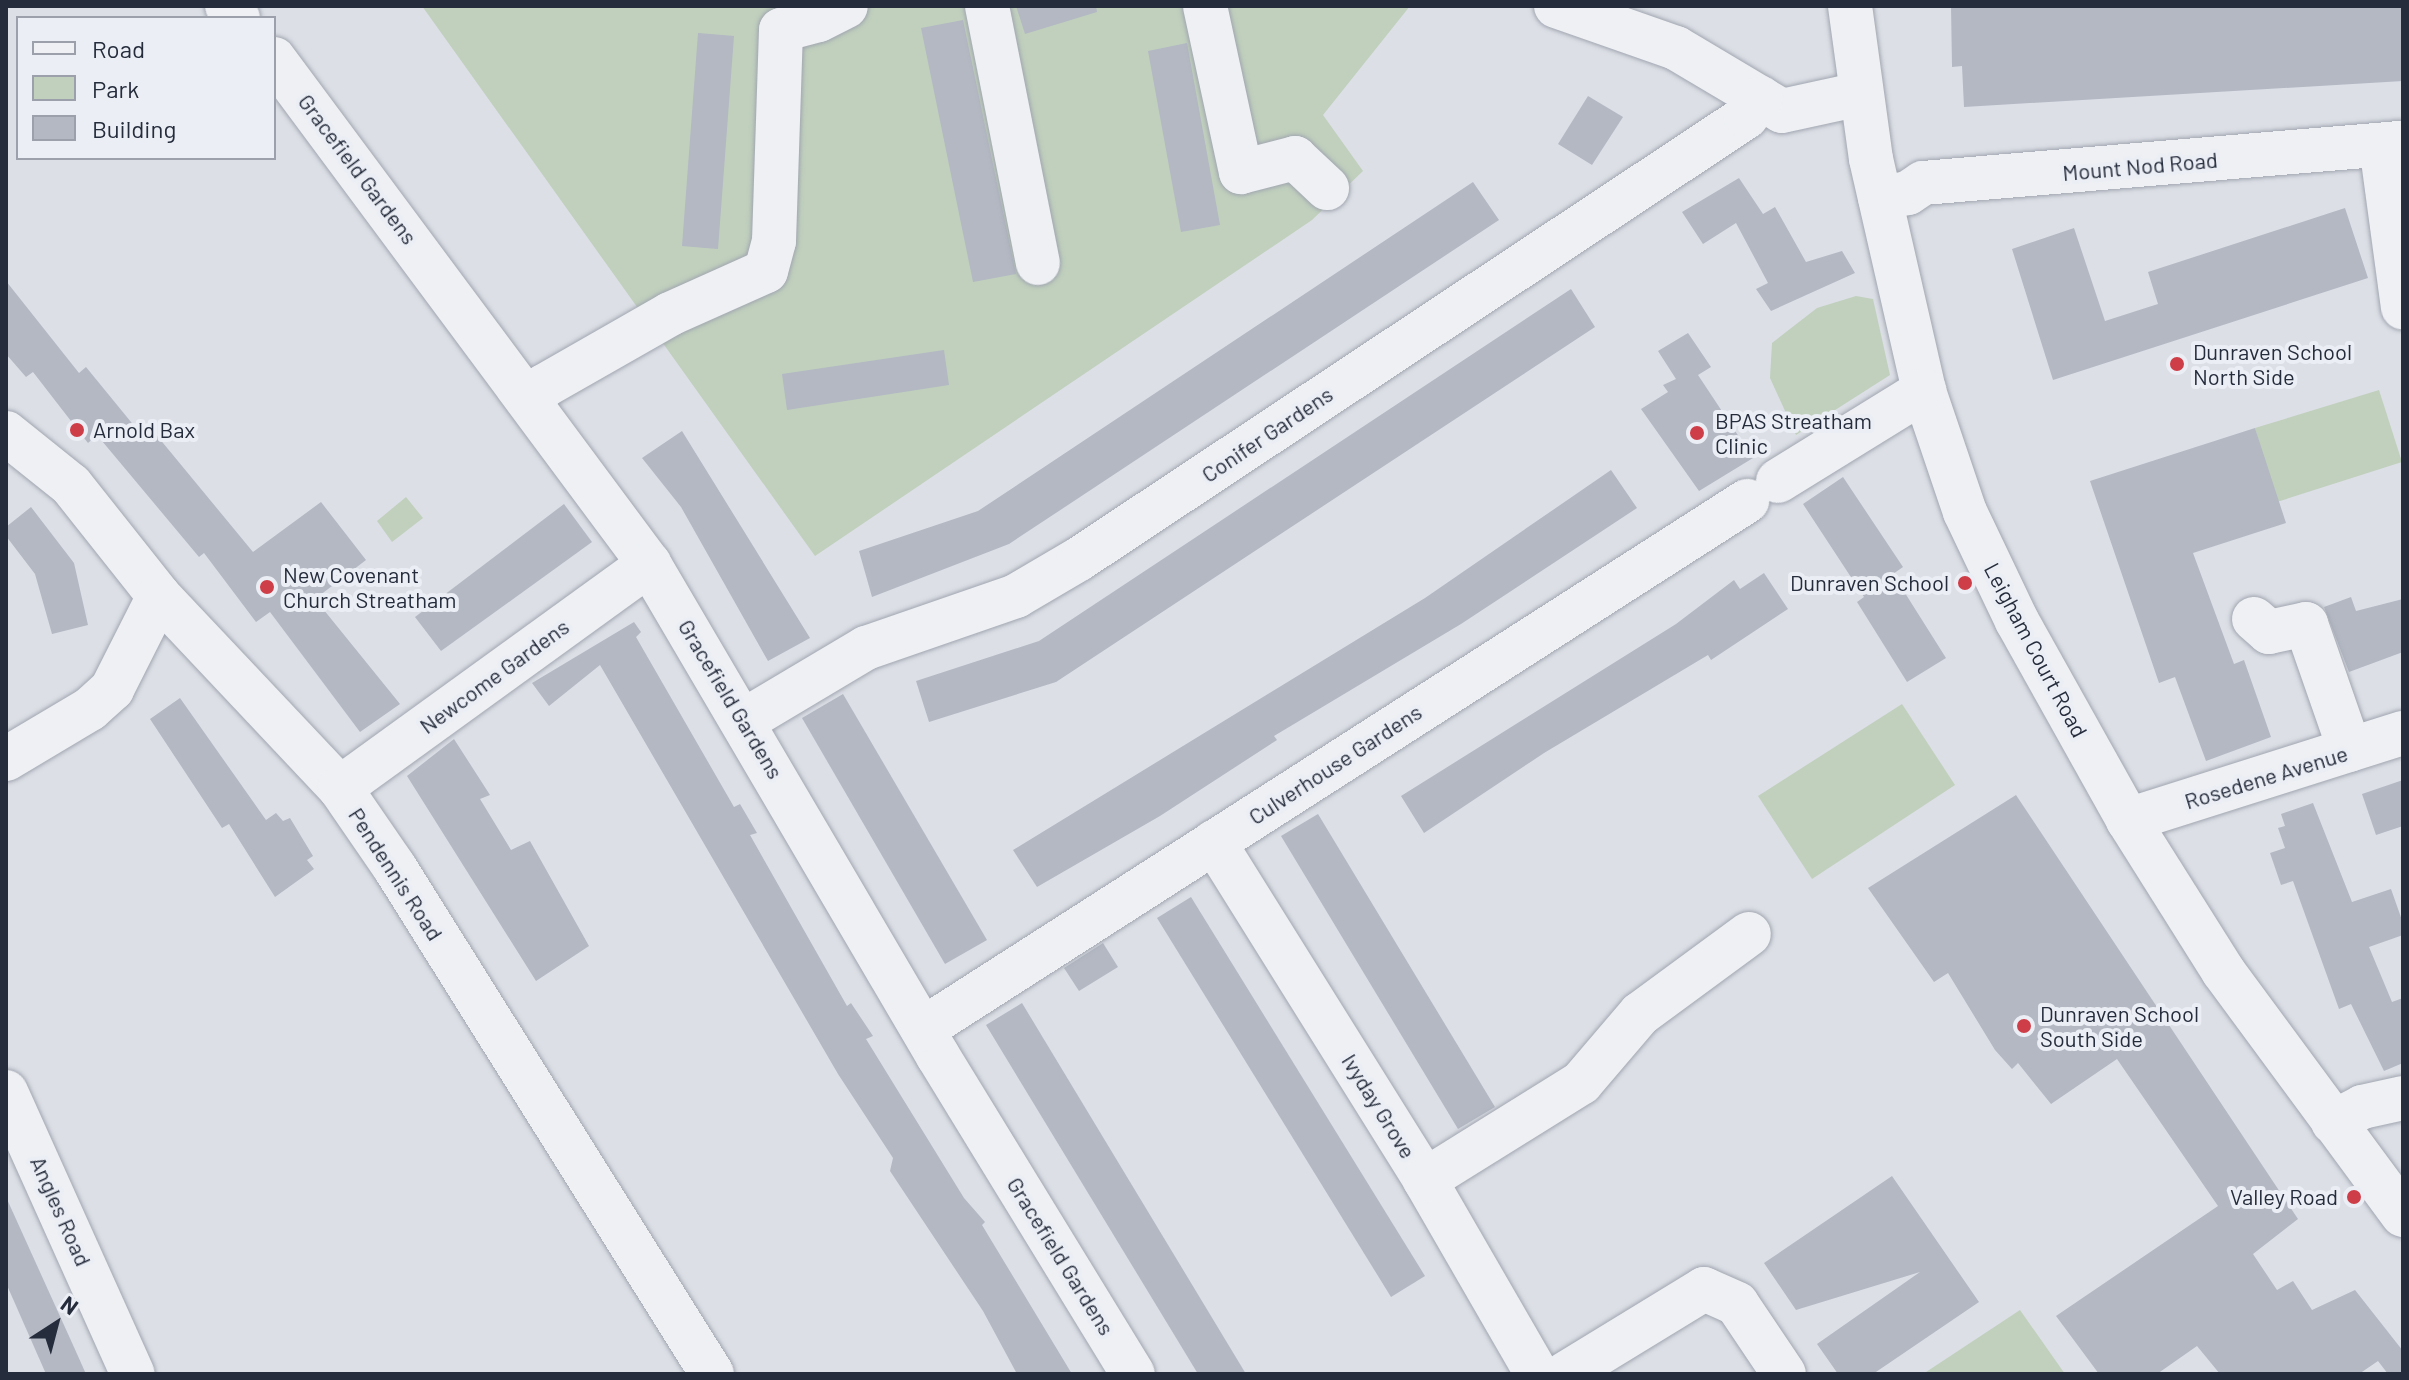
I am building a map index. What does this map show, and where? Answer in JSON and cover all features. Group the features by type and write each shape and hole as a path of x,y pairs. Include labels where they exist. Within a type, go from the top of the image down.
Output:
{"street":[{"path":"530,402 544,386 670,314 766,271 774,241 774,18 819,20 846,6"},
{"path":"987,6 1038,263"},
{"path":"1205,6 1241,172 1295,158 1327,188"},
{"path":"1556,6 1676,48 1772,105 1860,94"},
{"name":"Leigham Court Road","path":"1850,6 1860,94 1924,391 1972,525 2017,621 2128,820 2223,971 2403,1215"},
{"name":"Gracefield Gardens","path":"276,62 649,564 745,720 923,1029 1133,1374"},
{"name":"Conifer Gardens","path":"745,720 866,648 1016,596 1079,559 1746,117 1772,105"},
{"path":"2392,144 2403,308"},
{"name":"Mount Nod Road","path":"1880,198 1908,193 1923,183 2392,144"},
{"name":"Culverhouse Gardens","path":"923,1029 1924,391"},
{"name":"Pendennis Road","path":"6,433 71,485 159,596 340,788 395,868 712,1374"},
{"name":"Newcome Gardens","path":"340,788 649,564"},
{"path":"6,759 90,709 112,689 159,596"},
{"path":"2254,619 2269,632 2306,624 2350,750"},
{"name":"Rosedene Avenue","path":"2128,820 2403,733"},
{"name":"Ivyday Grove","path":"1214,842 1425,1180 1537,1374"},
{"path":"1425,1180 1581,1083 1640,1014 1749,934"},
{"name":"Angles Road","path":"6,1092 133,1374"},
{"path":"2333,1122 2362,1107 2403,1098"},
{"path":"1565,1374 1704,1289 1737,1304 1784,1374"}],"green space":[{"path":"422,6 1410,6 1323,115 1363,171 1312,220 815,556"},
{"path":"1856,296 1873,299 1890,375 1796,435 1770,378 1772,343 1817,308"},
{"path":"2379,390 2402,462 2277,502 2255,428"},
{"path":"406,497 423,518 392,542 377,521"},
{"path":"1902,704 1955,785 1812,879 1758,796"},
{"path":"2020,1310 2065,1374 1923,1374"}],"building":[{"path":"1016,6 1096,6 1097,12 1025,34"},
{"path":"1951,6 2403,6 2403,81 1964,107 1962,66 1952,67"},
{"path":"963,20 1016,274 973,282 921,28"},
{"path":"698,33 734,36 718,249 682,246"},
{"path":"1187,43 1220,225 1181,232 1148,51"},
{"path":"1588,96 1623,117 1592,165 1558,144"},
{"path":"1739,178 1763,214 1775,207 1806,262 1842,251 1855,273 1771,311 1756,289 1768,283 1736,223 1703,244 1682,212"},
{"path":"1473,182 1499,220 1009,544 872,597 859,551 978,511"},
{"path":"2345,208 2368,278 2053,380 2012,249 2074,228 2105,321 2158,304 2148,272"},
{"path":"6,281 79,373 86,367 140,433 149,426 253,552 321,502 366,560 315,599 400,704 360,732 270,612 256,622 204,553 199,557 97,435 88,443 33,372 26,377 6,354"},
{"path":"1571,289 1595,327 1056,682 929,722 916,681 1039,641"},
{"name":"BPAS Streatham Clinic","path":"1688,333 1711,367 1698,375 1753,458 1699,491 1641,409 1668,392 1663,385 1676,379 1658,351"},
{"path":"944,350 949,385 787,410 782,374"},
{"path":"2255,428 2286,523 2193,553 2234,664 2244,660 2271,737 2206,761 2175,677 2159,683 2090,481"},
{"path":"682,431 810,638 768,661 681,507 642,458"},
{"path":"1611,470 1637,508 1461,624 1274,736 1277,740 1160,816 1037,887 1013,850 1425,598"},
{"path":"1843,477 1903,567 1893,574 1946,658 1907,682 1857,602 1864,597 1803,504"},
{"path":"564,504 592,542 441,651 415,617"},
{"path":"31,507 74,563 88,625 52,634 35,574 6,536 6,527"},
{"path":"1764,573 1788,609 1711,660 1708,655 1544,753 1424,833 1401,796 1676,624 1734,580 1740,589"},
{"path":"2351,597 2356,611 2403,599 2403,652 2349,672 2324,607"},
{"path":"634,622 641,632 636,637 734,807 740,804 757,833 750,835 847,1006 851,1003 873,1036 866,1039 964,1198 985,1222 982,1225 1072,1374 1017,1374 983,1311 890,1171 893,1158 838,1074 600,665 549,706 532,683"},
{"path":"843,694 987,940 945,964 802,718"},
{"path":"180,698 266,820 276,813 283,821 290,818 313,856 307,860 314,869 275,897 229,824 222,828 150,719"},
{"path":"454,739 490,795 480,799 511,850 530,841 589,946 536,981 407,776"},
{"path":"2403,780 2403,826 2376,835 2362,794"},
{"path":"2016,795 2298,1219 2253,1254 2277,1290 2293,1281 2312,1310 2355,1290 2403,1351 2403,1374 2388,1374 2378,1361 2359,1374 2220,1374 2197,1346 2157,1374 2099,1374 2056,1316 2218,1206 2117,1059 2051,1104 2018,1063 2012,1069 1995,1050 1948,973 1934,982 1868,888"},
{"path":"2313,803 2352,902 2391,889 2403,923 2403,935 2369,947 2392,1002 2403,998 2403,1063 2384,1071 2351,1004 2339,1009 2293,881 2281,885 2270,853 2285,848 2278,828 2285,826 2281,814"},
{"path":"1318,814 1495,1107 1458,1129 1281,836"},
{"path":"1191,897 1425,1276 1391,1297 1157,918"},
{"path":"1103,943 1118,967 1079,991 1064,968"},
{"path":"1022,1003 1246,1374 1198,1374 986,1025"},
{"path":"1892,1176 1979,1302 1873,1374 1838,1374 1817,1344 1920,1272 1796,1310 1764,1263"},
{"path":"6,1197 86,1374 46,1374 6,1283"}],"place":[{"name":"Dunraven School North Side","path":"2177,364"},
{"name":"Arnold Bax","path":"77,430"},
{"name":"BPAS Streatham Clinic","path":"1697,433"},
{"name":"Dunraven School","path":"1965,583"},
{"name":"New Covenant Church Streatham","path":"267,587"},
{"name":"Dunraven School South Side","path":"2024,1026"},
{"name":"Valley Road","path":"2354,1197"}]}
